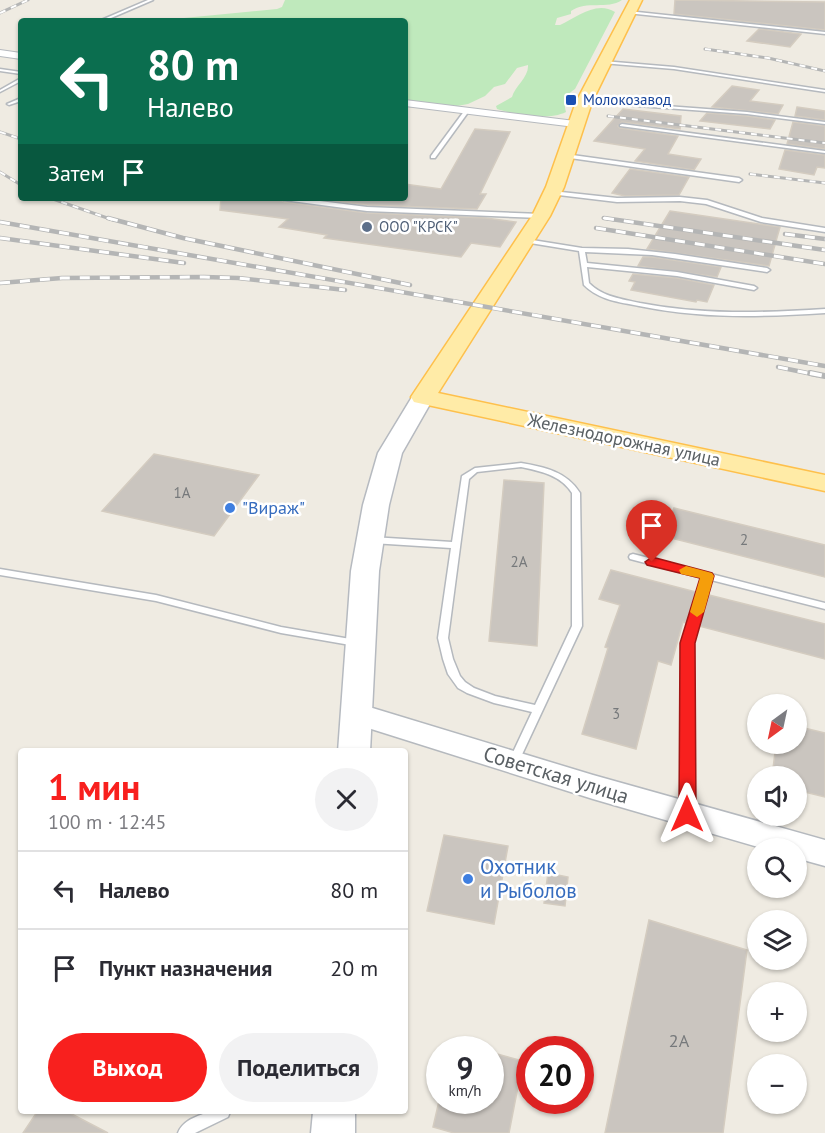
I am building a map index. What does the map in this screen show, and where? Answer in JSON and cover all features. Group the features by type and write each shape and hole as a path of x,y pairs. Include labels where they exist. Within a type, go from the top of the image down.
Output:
{"main road":[{"path":"354,748 365,571 384,472 390,453 464,332 541,216 552,193 585,100 632,6"},
{"name":"Железнодорожная улица","path":"423,397 825,483"},
{"path":"333,1133 334,1114"}],"street":[{"path":"0,53 18,55"},
{"path":"408,103 575,124"},
{"name":"Советская улица","path":"356,714 513,763 825,853"}],"lane":[{"path":"107,18 152,0"},
{"path":"632,6 825,33"},
{"path":"603,62 674,68 825,91"},
{"path":"0,70 18,73"},
{"path":"1,91 18,82"},
{"path":"9,104 18,100"},
{"path":"585,100 747,113 825,123"},
{"path":"433,157 467,111"},
{"path":"622,125 825,152"},
{"path":"565,156 739,180"},
{"path":"552,193 617,200 680,199 707,202 775,223 825,230"},
{"path":"307,201 367,209 541,216"},
{"path":"526,241 582,250 618,250 676,256 767,270"},
{"path":"582,250 586,284 598,293 660,309 723,315 825,311"},
{"path":"584,265 677,274 754,288"},
{"path":"513,763 538,710 577,626 576,494 572,484 535,467 521,465 469,473 465,478 444,639 447,657 456,679 467,690 538,710"},
{"path":"371,539 456,545"},
{"path":"633,557 825,606"},
{"path":"0,572 156,598 281,630 361,644"},
{"path":"687,814 687,643 708,576"},
{"path":"185,1133 192,1126 219,1114"}],"green space":[{"path":"285,0 622,0 610,4 584,6 571,11 571,14 557,18 555,25 560,25 593,9 601,8 615,12 575,89 566,99 566,112 541,117 513,113 497,109 496,106 512,97 526,74 528,65 517,68 505,84 494,87 485,96 468,104 457,106 408,100 408,18 184,18 282,7"}],"building":[{"path":"675,0 825,2 825,30 674,14"},
{"path":"759,29 801,34 790,47 747,41"},
{"path":"732,86 759,90 750,101 783,105 778,114 712,107"},
{"path":"797,107 825,111 825,120 795,116"},
{"path":"623,109 681,116 680,129 622,122 618,126 678,136 668,154 701,159 694,170 635,161 645,149 594,141"},
{"path":"707,113 775,120 770,129 700,121"},
{"path":"793,122 825,126 825,149 787,144"},
{"path":"475,129 510,132 480,194 486,194 477,209 367,205 337,201 408,201 408,184 441,189"},
{"path":"785,150 825,155 825,168 817,167 814,175 779,169"},
{"path":"630,169 689,177 679,195 625,196 612,193"},
{"path":"221,201 283,201 367,213 486,218 516,222 500,247 471,243 461,257 324,238 327,235 279,227 288,219 220,210"},
{"path":"670,211 780,227 769,266 647,249"},
{"path":"643,257 721,267 717,277 638,266"},
{"path":"633,274 677,278 714,285 707,302 697,300 696,302 631,290 635,282 629,281"},
{"path":"154,454 259,475 214,536 102,511"},
{"path":"504,480 544,483 537,646 489,641"},
{"path":"674,508 825,545 825,577 663,536"},
{"path":"611,570 696,592 686,623 683,622 671,665 658,661 636,749 582,734 608,648 605,647 620,605 599,599"},
{"path":"709,595 825,624 825,659 699,626"},
{"path":"807,729 825,733 825,797 807,793 807,766 773,766 775,754 807,754"},
{"name":"Охотник и Рыболов","path":"444,835 508,846 494,924 427,911"},
{"path":"548,873 568,877 565,906 544,903"},
{"path":"649,920 747,950 723,1133 605,1133"},
{"path":"504,1056 516,1059 516,1097 509,1133 454,1133 433,1127 436,1114 504,1114"},
{"path":"36,1114 72,1114 108,1133 23,1133"}],"railway":[{"path":"0,13 28,0"},
{"path":"705,49 768,58 825,71"},
{"path":"608,116 825,143"},
{"path":"0,132 18,138"},
{"path":"0,172 18,183"},
{"path":"750,174 825,183"},
{"path":"59,201 113,220"},
{"path":"108,218 183,238 410,285"},
{"path":"603,218 614,220"},
{"path":"604,218 825,250"},
{"path":"0,222 825,366"},
{"path":"596,228 825,264"},
{"path":"785,234 825,239"},
{"path":"0,238 184,263"},
{"path":"0,283 62,278 204,277 238,278 345,290"},
{"path":"778,367 817,375"},
{"path":"810,373 825,376"}],"slow traffic":[{"path":"686,570 708,576 697,612"}],"place":[{"name":"Молокозавод","path":"571,100"},
{"name":"ООО \"КРСК\"","path":"367,227"},
{"name":"\"Вираж\"","path":"230,508"},
{"name":"Охотник и Рыболов","path":"468,879"}],"route":[{"path":"652,562 708,576 687,643 687,814"}]}
